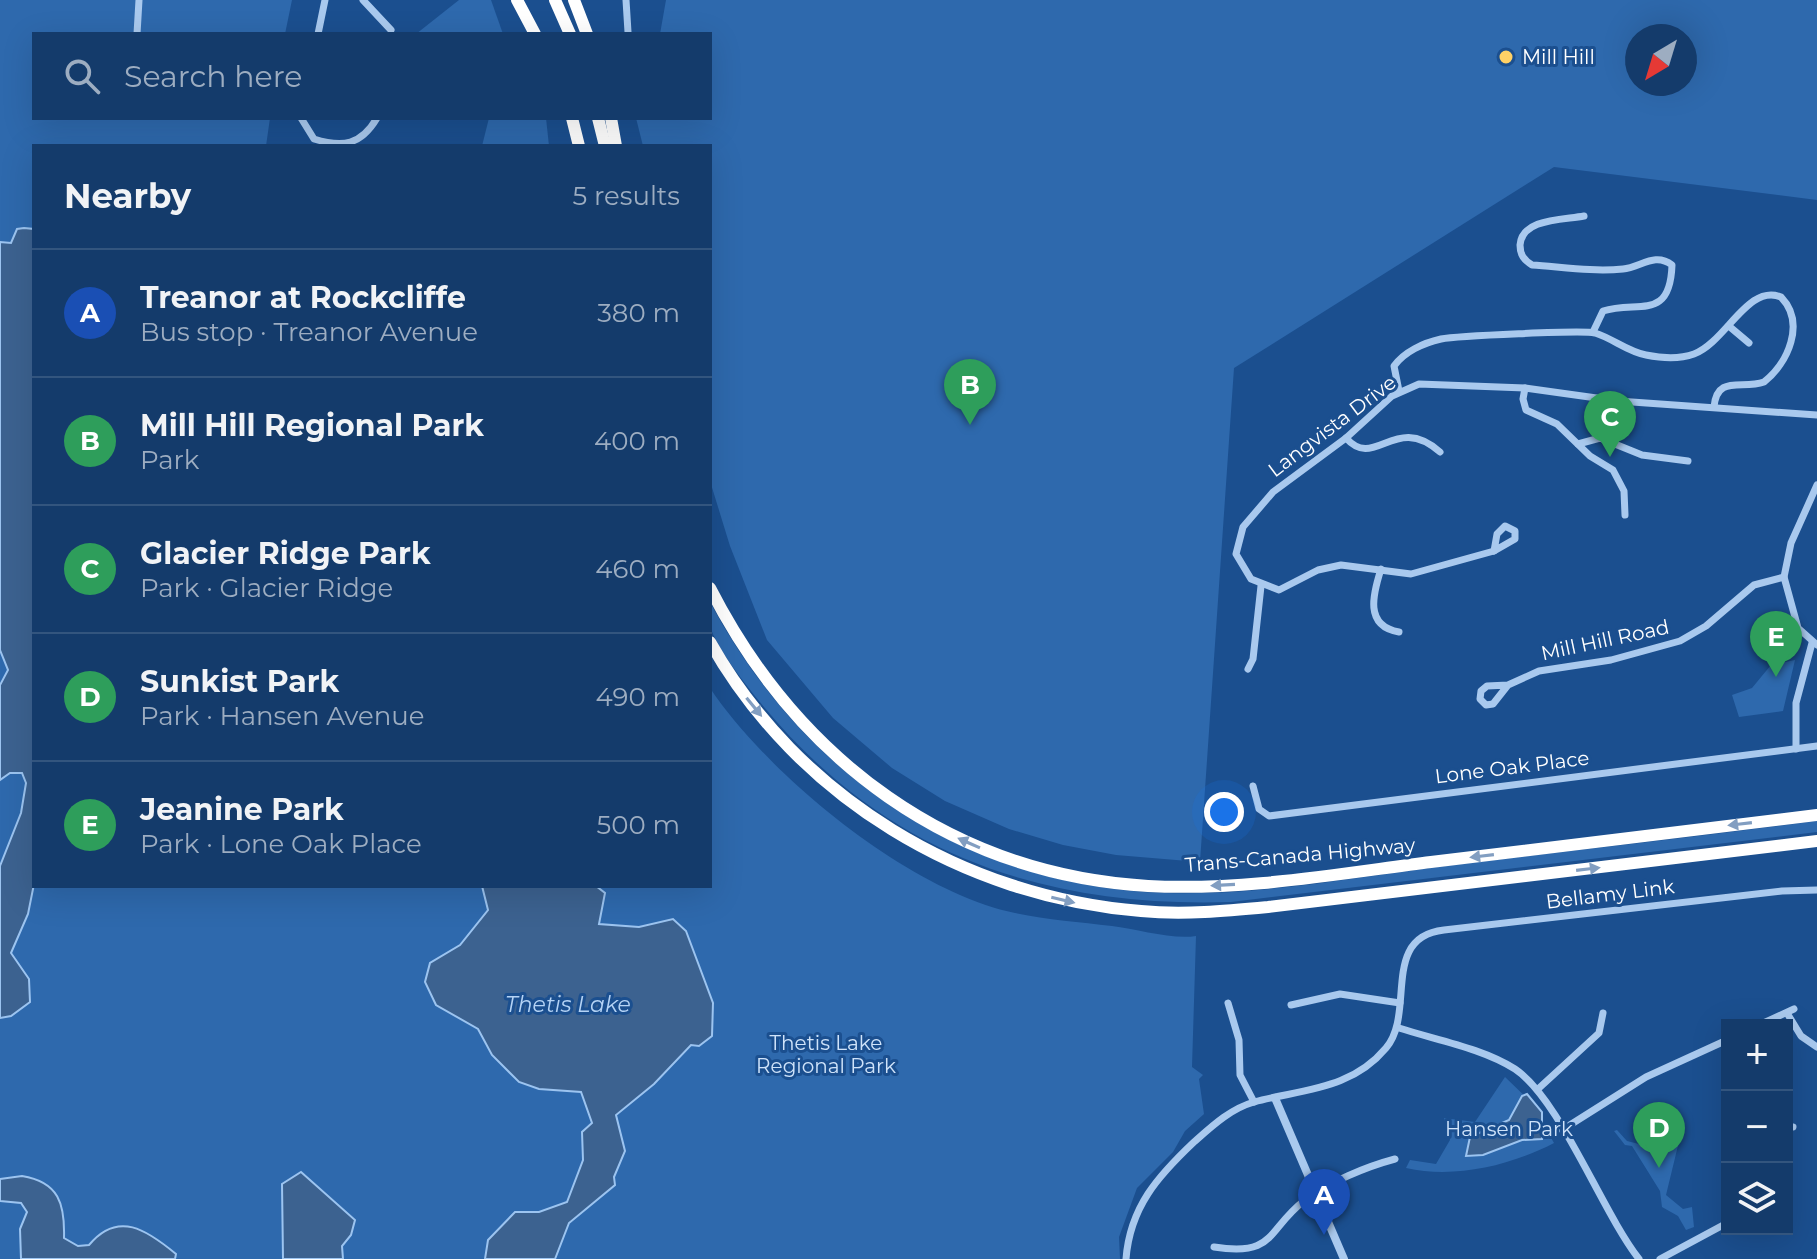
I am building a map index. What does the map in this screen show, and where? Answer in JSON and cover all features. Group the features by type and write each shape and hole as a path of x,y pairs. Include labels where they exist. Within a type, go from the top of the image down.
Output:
{"highway":[{"path":"517,0 534,32"},
{"path":"526,0 541,32"},
{"path":"555,0 569,32"},
{"path":"574,0 586,32"},
{"path":"572,120 578,144"},
{"path":"598,120 604,144"},
{"path":"611,120 616,144"},
{"name":"Trans-Canada Highway","path":"712,592 742,647 770,687 819,741 865,782 923,819 976,846 1072,876 1148,886 1248,884 1817,815"},
{"path":"712,645 732,678 781,739 865,814 967,869 1069,902 1182,913 1268,907 1770,846 1817,843"}],"street":[{"path":"137,32 139,0"},
{"path":"318,32 325,0"},
{"path":"363,0 391,30"},
{"path":"626,0 628,32"},
{"path":"131,32 136,24"},
{"path":"302,120 314,139 344,144"},
{"path":"351,144 369,132 376,120"},
{"path":"1584,216 1533,225 1522,235 1520,247 1523,259 1532,265 1604,270 1628,268 1654,259 1672,265 1663,298 1654,307 1603,311 1593,332"},
{"path":"1399,391 1394,366 1402,355 1441,339 1593,332 1642,355 1677,357 1709,346 1755,297 1774,294 1790,309 1790,352 1764,382 1722,387 1714,407"},
{"path":"1730,327 1749,343"},
{"name":"Langvista Drive","path":"1261,586 1239,563 1237,548 1243,527 1273,492 1346,438 1399,391 1432,382 1525,388 1618,401 1817,415"},
{"path":"1525,388 1523,399 1526,410 1557,424 1613,470 1624,491 1625,515"},
{"path":"1346,438 1354,447 1365,450 1409,435 1423,437 1440,452"},
{"path":"1578,444 1600,438 1642,455 1688,461"},
{"path":"1796,749 1796,703 1814,644 1798,628 1784,577 1791,543 1817,485"},
{"path":"1248,669 1253,659 1261,586 1286,589 1309,574 1341,565 1402,574 1419,573 1494,551"},
{"path":"1381,569 1373,598 1374,614 1384,627 1399,632"},
{"name":"Mill Hill Road","path":"1508,685 1539,671 1611,660 1680,641 1706,626 1754,585 1784,577"},
{"name":"Lone Oak Place","path":"1253,786 1259,809 1269,816 1817,746"},
{"name":"Bellamy Link","path":"1400,1003 1404,964 1411,945 1433,931 1766,892 1817,890"},
{"path":"1126,1259 1132,1226 1154,1181 1213,1125 1254,1102 1327,1087 1355,1075 1380,1055 1399,1028 1400,1003 1340,994 1291,1005"},
{"path":"1228,1003 1239,1040 1240,1075 1254,1102"},
{"path":"1773,1019 1791,1011 1801,1036 1817,1047"},
{"path":"1538,1089 1599,1033 1603,1013"},
{"path":"1399,1028 1501,1061 1538,1089 1597,1194 1639,1259"},
{"path":"1562,1130 1646,1077 1721,1043"},
{"path":"1275,1098 1344,1259"},
{"path":"1214,1247 1238,1251 1265,1243 1295,1210 1315,1194 1366,1168 1395,1159"},
{"path":"1660,1259 1721,1226"}],"green space":[{"name":"Thetis Lake Regional Park","path":"0,0 292,0 285,32 32,32 32,120 270,120 266,144 32,144 32,888 712,888 712,691 736,722 804,792 887,855 931,881 974,901 1015,913 1166,935 1196,936 1192,1067 1203,1075 1199,1079 1204,1114 1185,1131 1173,1152 1137,1188 1119,1237 1120,1259 0,1259"},
{"path":"459,0 491,0 502,32 419,32"},
{"path":"666,0 1817,0 1817,200 1554,167 1234,368 1200,862 1116,855 1063,845 1009,829 945,801 892,768 833,718 767,640 730,546 712,488 712,144 642,144 636,120 712,120 712,32 660,32"},
{"path":"488,120 546,120 549,144 482,144"},
{"path":"712,605 748,664 792,720 842,768 897,810 957,843 1021,869 1090,885 1163,893 1234,892 1817,821 1817,832 1231,902 1162,901 1096,895 1033,882 974,862 917,835 863,801 812,758 764,707 714,636"},
{"path":"1795,660 1783,711 1739,717 1732,695 1752,688 1771,665"},
{"name":"Hansen Park","path":"1505,1077 1531,1102 1554,1143 1519,1158 1482,1168 1443,1172 1406,1168 1410,1160 1436,1164 1450,1140 1444,1118 1475,1122"},
{"path":"1682,1129 1666,1195 1683,1209 1692,1207 1694,1227 1686,1230 1678,1216 1662,1207 1660,1191 1632,1146 1625,1145 1614,1131 1617,1130 1627,1141 1639,1144"}],"water":[{"path":"17,229 32,229 33,888 28,914 11,953 29,979 30,1002 11,1016 0,1018 0,866 21,813 26,783 22,773 10,773 0,780 0,685 8,670 0,650 0,242 11,243"},
{"name":"Thetis Lake","path":"482,888 599,888 605,893 599,924 639,927 673,919 686,931 713,1003 712,1036 699,1046 691,1045 654,1084 616,1115 625,1151 614,1177 615,1185 569,1223 555,1259 485,1259 488,1240 515,1212 539,1212 567,1202 583,1160 582,1132 592,1123 581,1092 539,1089 519,1082 492,1055 478,1029 436,1005 425,982 430,963 460,945 488,910"},
{"path":"1527,1094 1542,1112 1542,1139 1522,1140 1483,1155 1466,1156 1470,1137 1509,1120 1522,1096"},
{"path":"301,1172 355,1220 351,1235 342,1246 343,1259 283,1259 282,1184"},
{"path":"22,1176 52,1189 61,1205 64,1238 78,1246 89,1245 111,1228 132,1227 165,1245 176,1254 175,1259 21,1259 20,1229 27,1212 21,1203 0,1201 0,1179"}],"place":[{"name":"Mill Hill","path":"1506,57"},
{"name":"Mill Hill Regional Park","path":"970,425"},
{"name":"Glacier Ridge Park","path":"1610,457"},
{"name":"Jeanine Park","path":"1776,677"},
{"name":"Sunkist Park","path":"1659,1168"},
{"name":"Treanor at Rockcliffe","path":"1324,1235"}]}
